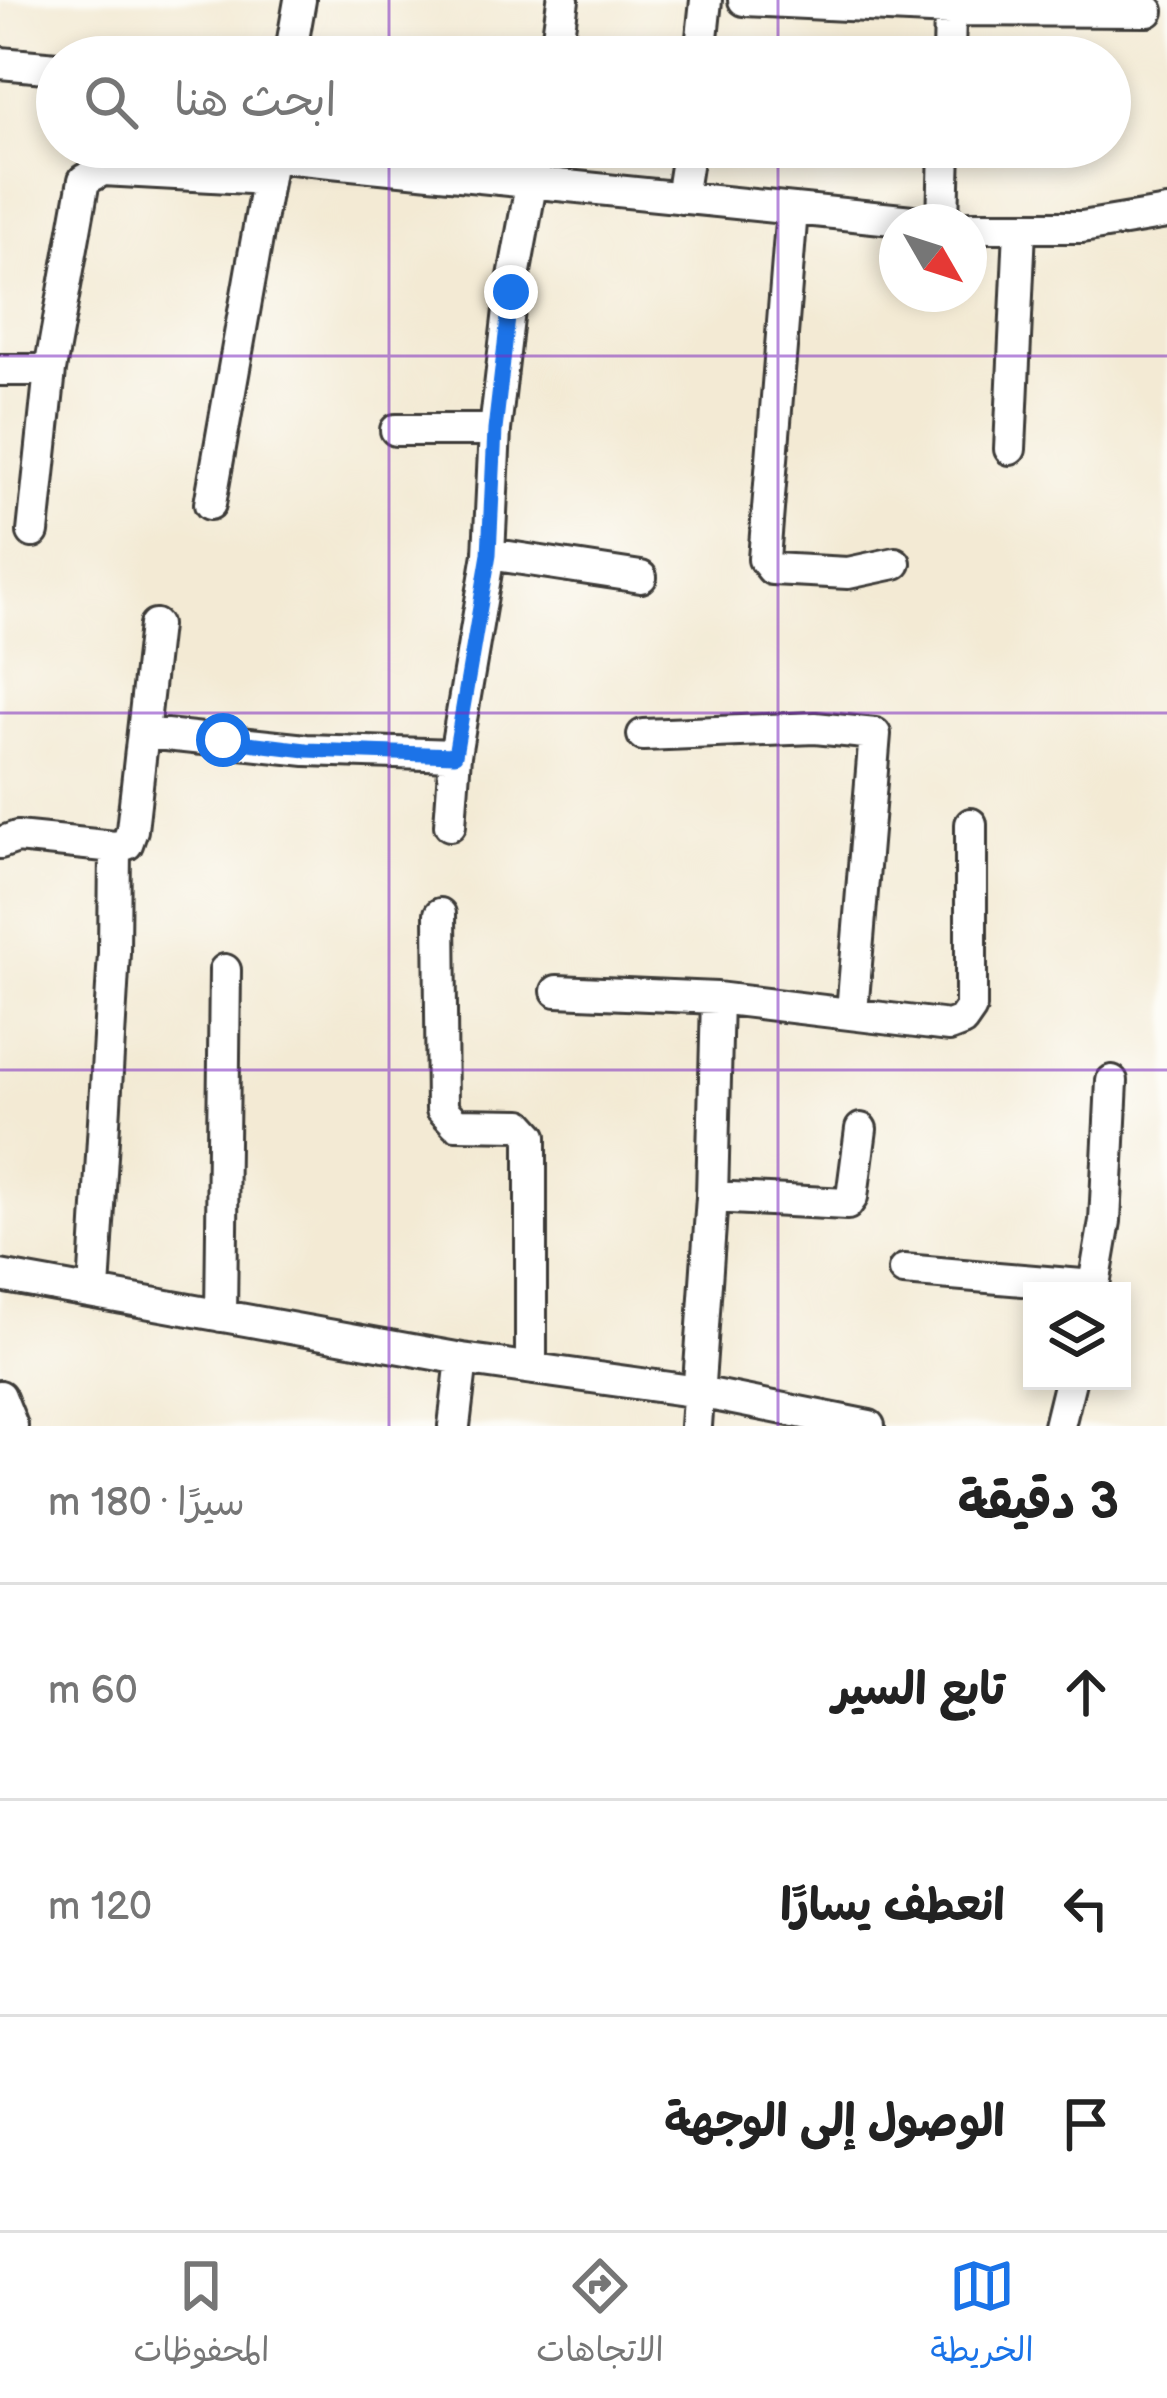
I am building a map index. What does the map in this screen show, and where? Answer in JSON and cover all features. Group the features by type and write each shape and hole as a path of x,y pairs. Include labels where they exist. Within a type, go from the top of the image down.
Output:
{"street":[{"path":"294,36 300,0"},
{"path":"558,36 563,0"},
{"path":"702,36 706,0"},
{"path":"744,0 1152,15"},
{"path":"940,6 945,36"},
{"path":"0,63 36,66"},
{"path":"34,532 50,370 84,180 92,172 157,168"},
{"path":"210,504 270,168"},
{"path":"366,168 530,180 879,218"},
{"path":"450,825 455,755 489,554 495,430 533,168"},
{"path":"681,198 686,168"},
{"path":"943,204 944,168"},
{"path":"792,210 764,559 772,569 848,573 895,563"},
{"path":"987,227 1125,224 1167,213"},
{"path":"1010,449 1021,230"},
{"path":"0,370 50,370"},
{"path":"395,430 495,430"},
{"path":"489,554 640,577"},
{"path":"0,843 17,837 115,848 130,838 147,733 155,626"},
{"path":"643,735 815,728 875,734 852,1012"},
{"path":"147,733 306,750 455,755"},
{"path":"557,991 716,998 949,1025 962,1022 971,1008 970,824"},
{"path":"94,1292 115,848"},
{"path":"440,914 442,1108 456,1124 520,1125 531,1136 531,1368"},
{"path":"221,1316 225,970"},
{"path":"696,1426 712,1197 716,998"},
{"path":"1095,1282 1105,1221 1112,1081"},
{"path":"712,1197 847,1204 852,1197 861,1130"},
{"path":"904,1270 1031,1282"},
{"path":"0,1276 462,1359 699,1392 869,1426"},
{"path":"454,1426 462,1359"},
{"path":"1059,1426 1068,1390"},
{"path":"0,1396 12,1426"}],"route":[{"path":"223,740 306,750 455,755 489,554 490,487 511,292"}]}
